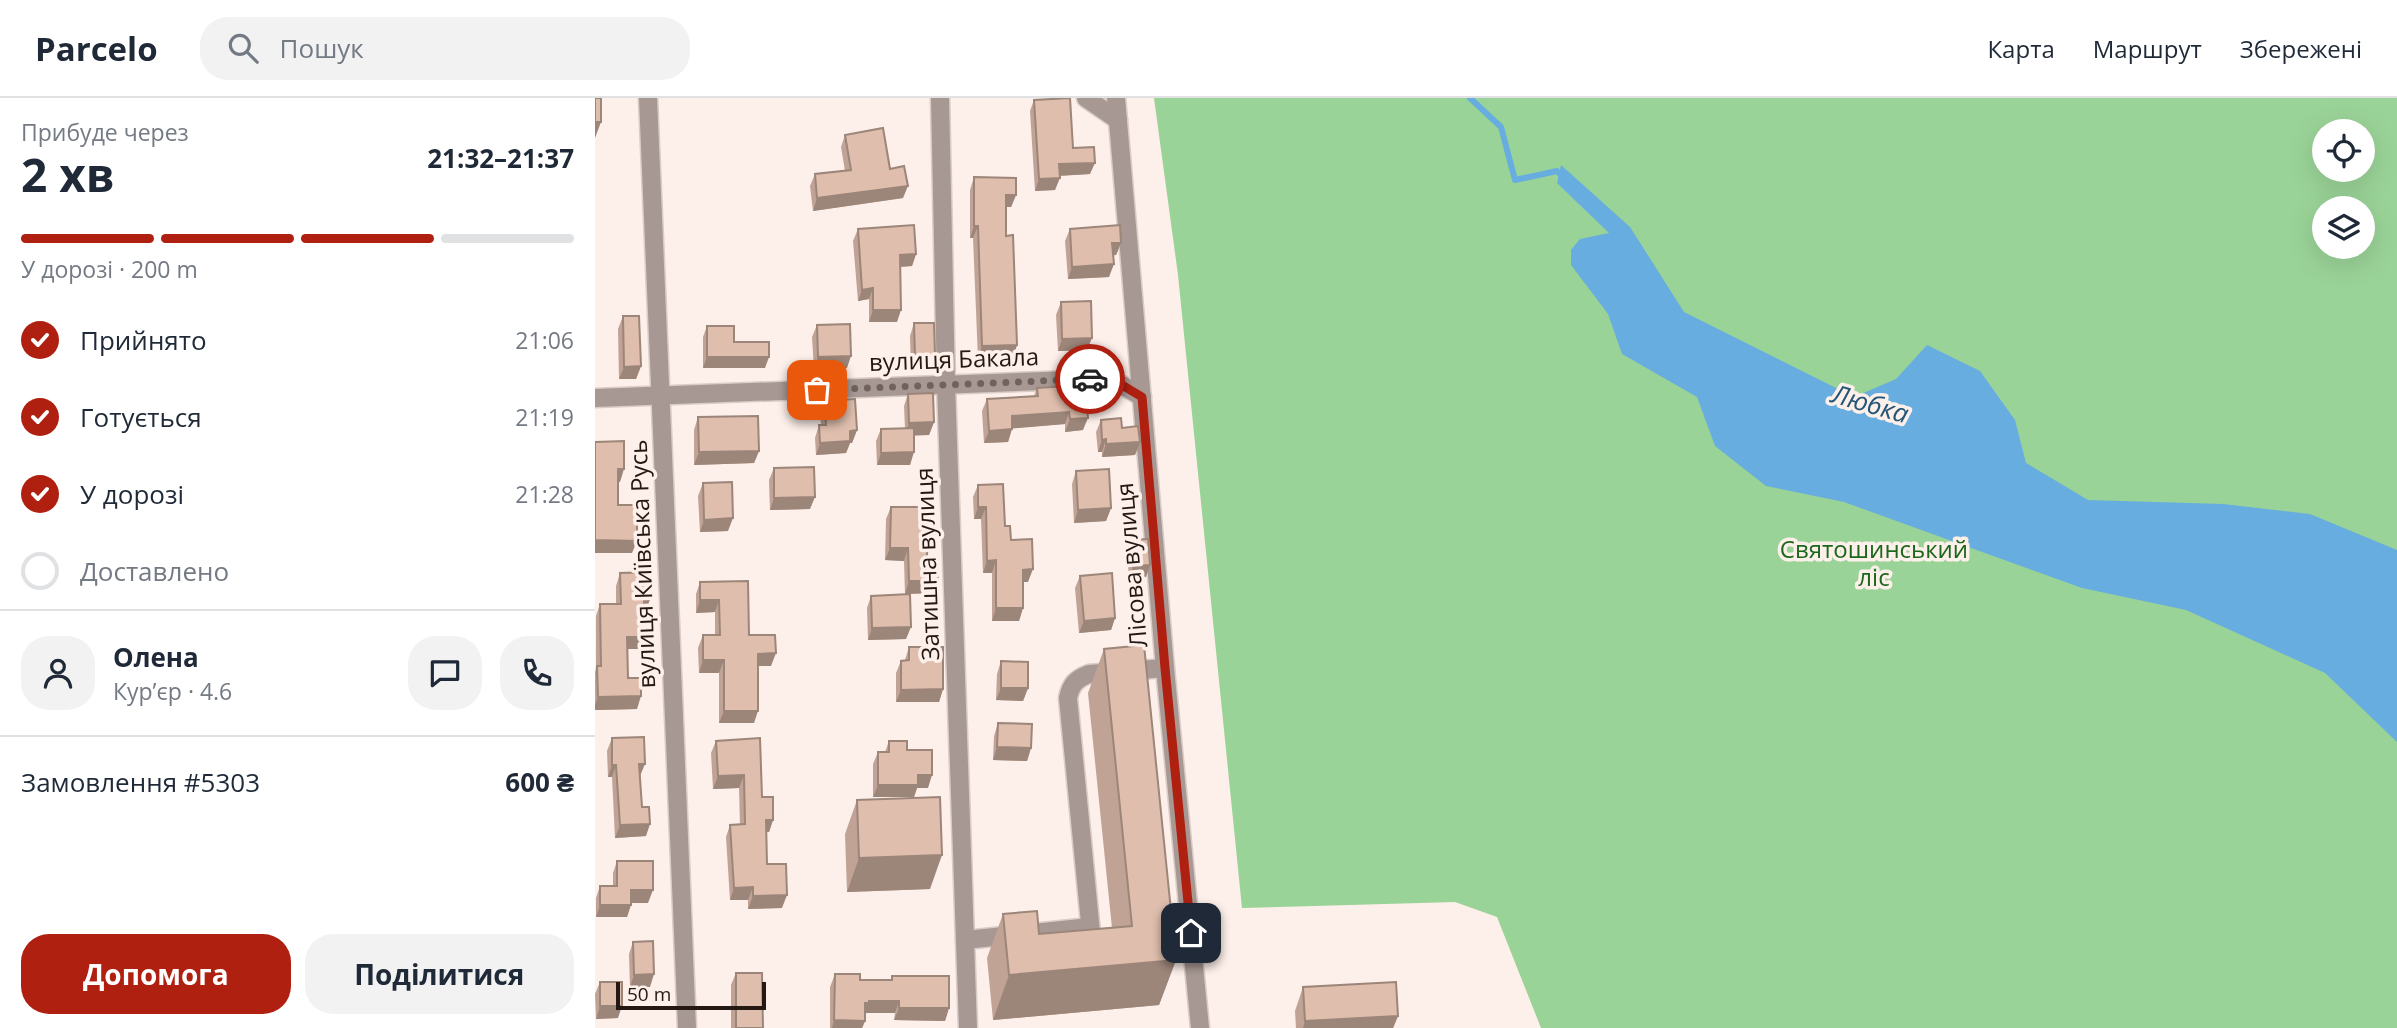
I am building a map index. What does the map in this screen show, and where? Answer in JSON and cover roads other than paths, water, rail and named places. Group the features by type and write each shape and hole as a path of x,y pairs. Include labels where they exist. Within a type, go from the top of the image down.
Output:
{"street":[{"name":"вулиця Київська Русь","path":"648,98 687,1028"},
{"name":"Затишна вулиця","path":"940,98 954,812 965,940 968,1028"},
{"path":"1086,98 1118,120"},
{"name":"Лісова вулиця","path":"1116,98 1165,668 1200,1028"},
{"name":"вулиця Бакала","path":"595,398 1098,379 1122,385 1142,397"},
{"path":"1093,962 1068,698 1071,686 1079,677 1165,668"},
{"path":"965,940 1090,927"}],"water":[{"path":"1561,165 1630,227 1684,312 1854,397 1896,379 1927,345 1980,371 2015,420 2026,463 2088,500 2223,504 2310,514 2397,550 2397,742 2325,673 2186,610 2082,588 1844,502 1766,486 1715,446 1697,397 1622,354 1608,314 1571,265 1571,250 1580,239 1609,233 1557,183"}],"waterway":[{"name":"Любка","path":"1470,98 1501,127 1515,180 1557,171 1563,177"}],"park label":[{"name":"Святошинський ліс","path":"1874,564"}]}
